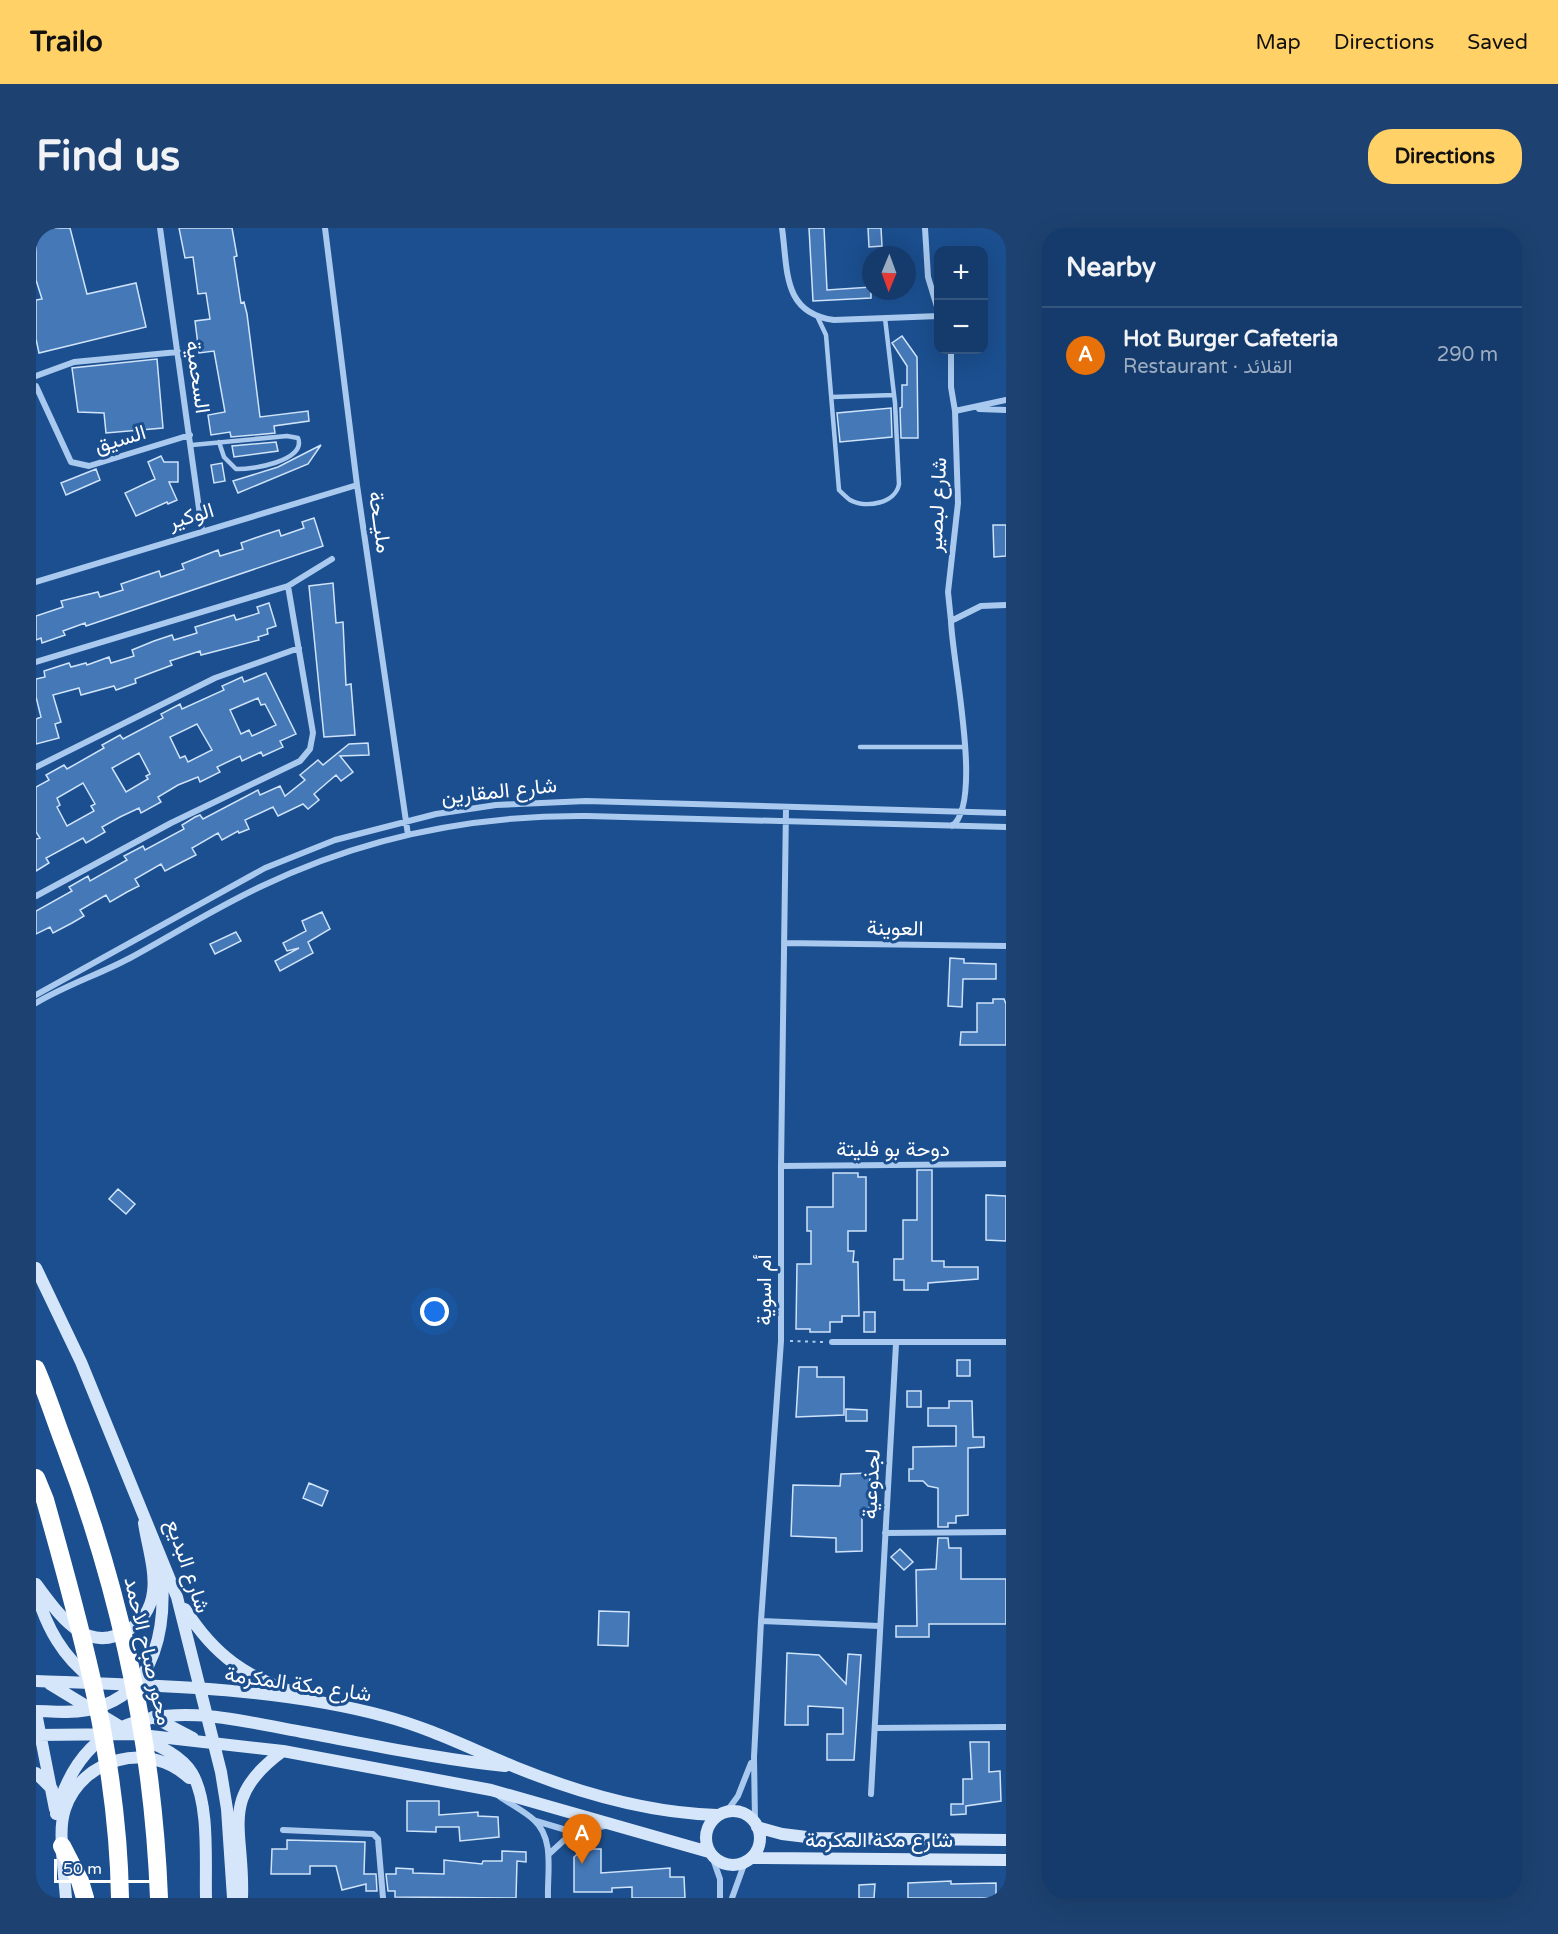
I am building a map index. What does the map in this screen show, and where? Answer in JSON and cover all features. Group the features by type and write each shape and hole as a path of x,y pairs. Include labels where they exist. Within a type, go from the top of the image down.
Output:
{"highway":[{"name":"محور صباح الاحمد","path":"36,1369 84,1494 133,1676 146,1750 159,1898"},
{"path":"36,1478 45,1500 97,1694 117,1826 120,1898"},
{"path":"62,1845 80,1881 85,1898"}],"main road":[{"name":"شارع البديع","path":"36,1268 81,1362 159,1546 177,1597 227,1809 233,1898"},
{"path":"36,1584 66,1622 82,1633 101,1638 120,1635 136,1625 148,1610 153,1591 141,1504"},
{"path":"62,1845 36,1712 78,1712 92,1709 119,1698 133,1685 151,1659 163,1624 164,1599 159,1546"},
{"path":"36,1592 52,1634 76,1666 119,1698 200,1741"},
{"path":"177,1597 210,1646 225,1659 261,1680 285,1690 345,1706"},
{"path":"40,1681 120,1727 162,1747 181,1761 192,1773 202,1803 206,1898"},
{"name":"شارع مكة المكرمة","path":"40,1681 200,1690 345,1706 450,1737 515,1767 648,1809 722,1813"},
{"path":"56,1814 63,1787 85,1754 105,1736 120,1727 154,1717 207,1717 515,1767"},
{"path":"39,1735 133,1734 283,1751 491,1790 711,1854 728,1864 748,1860 759,1843 756,1824 737,1811 722,1813 706,1832 711,1854"},
{"path":"242,1898 240,1800 250,1780 283,1751"},
{"path":"66,1898 61,1827 72,1793 97,1768 132,1757 150,1758 168,1763 196,1785"},
{"path":"36,1773 52,1789"},
{"name":"شارع مكة المكرمة","path":"756,1824 782,1834 815,1838 1006,1840"},
{"name":"شارع مكة المكرمة","path":"748,1860 1006,1860"}],"street":[{"name":"السحمية","path":"160,228 192,445 202,530"},
{"name":"مليــحة","path":"325,228 357,484 408,835"},
{"path":"782,228 792,293 797,304 818,318 834,320 934,315"},
{"path":"925,228 928,278 935,300"},
{"path":"36,376 74,362 178,352"},
{"name":"شارع لبصير","path":"951,354 958,503 948,592 952,650 965,747 966,788 962,812"},
{"name":"السيق","path":"36,386 71,462 79,466 89,466 189,435"},
{"path":"955,411 1006,400"},
{"path":"976,408 1006,410"},
{"name":"الوكير","path":"36,582 357,484"},
{"path":"36,662 288,586 332,559"},
{"path":"36,896 171,823 300,761 310,749 313,733 288,586"},
{"path":"951,621 981,606 1006,605"},
{"path":"36,767 215,678 299,648"},
{"name":"شارع المقارين","path":"36,995 265,868 335,840 407,820 496,805 556,801 1006,813"},
{"name":"أم اسوية","path":"756,1824 753,1756 781,1341 780,1166 786,808"},
{"path":"952,826 962,812"},
{"name":"شارع المقارين","path":"36,1003 124,962 270,882 342,853 408,835 470,823 555,816 1006,827"},
{"name":"العوينة","path":"784,943 1006,946"},
{"name":"دوحة بو فليتة","path":"780,1166 1006,1164"},
{"path":"832,1342 896,1344 1006,1342"},
{"name":"لجذوعية","path":"871,1794 896,1344"},
{"path":"885,1533 1006,1532"},
{"path":"761,1621 879,1626"},
{"path":"876,1728 1006,1727"},
{"name":"أم اسوية","path":"722,1813 742,1789 753,1756"},
{"path":"491,1790 536,1821 573,1832 612,1824"},
{"path":"536,1821 546,1836 549,1854 548,1898"},
{"path":"284,1830 373,1834 378,1839 383,1898"},
{"path":"549,1854 573,1832"},
{"path":"711,1854 720,1880 720,1898"},
{"path":"732,1898 748,1860"}],"lane":[{"path":"818,318 826,335 839,490 849,500 859,504 890,499 897,493 894,394 885,318"},
{"path":"832,397 894,394"},
{"path":"192,445 219,442 293,436 298,438 300,446 297,452 286,458 254,468 236,469 224,457 219,442"},
{"path":"860,747 965,747"}],"path":[{"path":"781,1341 832,1342"}],"building":[{"path":"53,228 70,228 87,294 136,283 146,327 39,353 36,339 36,300 42,299 36,280 36,232"},
{"path":"179,228 232,228 237,256 234,257 241,303 244,302 247,314 260,417 308,411 309,421 274,426 275,433 231,437 230,432 211,435 208,415 225,412 214,351 199,353 195,321 210,319 206,293 198,294 193,257 185,258"},
{"path":"809,228 824,228 827,290 862,288 862,298 813,301"},
{"path":"868,228 881,228 882,246 869,246"},
{"path":"902,336 917,357 918,438 901,438 900,408 902,407 902,385 907,385 907,366 892,343"},
{"path":"157,359 163,428 106,433 104,413 78,412 72,368"},
{"path":"891,408 892,437 840,442 837,413"},
{"path":"276,442 278,451 234,457 232,446"},
{"path":"321,445 308,464 238,493 233,481 278,467"},
{"path":"161,456 164,462 178,462 178,482 169,482 177,500 136,516 125,493 155,479 148,462"},
{"path":"222,463 225,481 214,483 211,465"},
{"path":"96,469 100,480 66,495 61,483"},
{"path":"314,518 323,546 86,626 85,623 63,631 65,635 42,643 41,638 36,640 36,616 63,607 61,601 98,592 100,597 123,590 121,584 159,571 161,577 184,569 182,564 218,550 220,556 243,549 241,543 279,530 281,536 304,528 302,522"},
{"path":"993,525 1006,525 1006,556 994,557"},
{"path":"333,583 336,623 343,622 346,685 351,684 355,735 324,737 309,586"},
{"path":"269,603 276,626 267,629 268,634 258,637 259,640 201,655 200,651 170,661 172,665 135,679 136,683 116,690 114,686 81,695 79,688 53,695 61,722 55,724 59,738 36,744 36,719 41,717 36,697 36,679 45,677 44,671 69,663 71,667 86,663 87,665 109,657 111,663 134,656 132,650 154,641 172,635 174,640 197,633 195,627 234,615 236,620 259,613 257,607"},
{"path":"266,673 296,734 280,741 283,747 263,756 261,752 242,761 240,756 217,767 220,772 200,782 198,777 178,785 158,797 161,802 141,813 139,808 120,817 102,827 105,832 86,843 83,838 46,858 49,863 36,871 36,839 40,838 36,832 36,787 49,780 46,775 64,765 67,769 104,748 102,745 120,735 123,739 163,718 161,714 180,704 182,709 224,690 222,686 242,677 244,682","holes":["258,698 261,705 265,704 276,725 252,736 249,730 241,734 230,710","197,724 212,750 188,762 185,756 180,758 170,737","139,753 150,774 146,776 148,779 126,792 112,768","83,783 95,804 91,806 94,811 67,826 57,807 60,805 57,798"]},
{"path":"368,743 369,755 340,756 353,772 341,781 336,775 314,794 319,800 308,809 303,804 278,816 273,807 245,820 249,829 239,833 238,831 222,840 218,833 192,848 196,855 165,871 161,864 135,879 139,886 110,902 106,895 80,910 84,916 53,933 50,927 36,934 36,911 72,891 69,887 88,876 90,881 127,860 124,856 143,846 145,850 184,829 182,825 195,817 200,815 203,819 258,790 260,795 280,786 285,796 305,780 300,775 318,760 323,765 349,744"},
{"path":"322,912 330,929 308,942 313,953 280,971 275,961 299,948 287,951 283,943 306,931 302,921"},
{"path":"236,932 241,941 215,954 210,944"},
{"path":"950,958 964,959 964,963 996,964 996,979 963,979 962,1007 948,1006"},
{"path":"993,999 1004,999 1006,1004 1006,1045 960,1045 961,1032 977,1032 977,1003 993,1003"},
{"path":"917,1170 932,1170 932,1261 944,1261 944,1267 978,1267 978,1279 928,1283 928,1290 904,1290 904,1280 894,1280 894,1259 903,1259 903,1220 917,1220"},
{"path":"833,1173 858,1173 858,1177 866,1177 866,1231 848,1231 848,1251 854,1251 853,1262 858,1262 859,1316 842,1316 842,1322 830,1322 830,1332 810,1332 810,1329 796,1329 797,1264 811,1264 811,1231 807,1231 807,1207 833,1207"},
{"path":"118,1189 135,1204 126,1214 109,1199"},
{"path":"986,1195 1006,1196 1006,1241 986,1240"},
{"path":"864,1312 875,1312 875,1332 864,1332"},
{"path":"957,1360 970,1360 970,1376 957,1376"},
{"path":"799,1367 817,1367 817,1377 844,1377 844,1415 796,1417"},
{"path":"907,1391 921,1391 921,1407 907,1407"},
{"path":"949,1401 972,1401 973,1437 984,1437 984,1447 968,1448 968,1515 956,1516 956,1523 948,1523 948,1527 938,1527 938,1488 928,1486 923,1481 909,1481 909,1469 913,1469 913,1447 956,1446 956,1426 928,1426 928,1408 949,1408"},
{"path":"846,1409 867,1410 867,1421 846,1421"},
{"path":"870,1473 869,1514 862,1514 862,1551 836,1552 836,1538 791,1536 793,1485 840,1486 841,1474"},
{"path":"309,1483 328,1491 322,1506 303,1498"},
{"path":"938,1538 948,1538 949,1548 961,1548 961,1579 1006,1579 1006,1624 929,1624 929,1637 896,1637 896,1626 917,1626 916,1570 936,1569"},
{"path":"900,1549 913,1562 904,1570 891,1557"},
{"path":"599,1611 629,1612 628,1646 598,1645"},
{"path":"787,1653 819,1655 846,1684 848,1654 861,1655 854,1760 827,1760 827,1734 843,1734 843,1708 808,1706 808,1725 785,1725"},
{"path":"970,1742 989,1742 989,1772 1000,1771 1001,1801 966,1806 966,1814 951,1815 951,1804 963,1804 963,1779 972,1779"},
{"path":"407,1801 439,1801 439,1815 478,1812 478,1816 498,1817 499,1837 460,1841 459,1827 436,1827 436,1832 407,1831"},
{"path":"287,1840 365,1842 364,1874 376,1874 377,1891 366,1891 366,1884 342,1890 336,1866 310,1866 310,1874 271,1874 272,1849 287,1849"},
{"path":"583,1849 601,1849 601,1873 670,1868 670,1877 684,1877 685,1898 632,1898 632,1887 612,1888 612,1892 574,1892 574,1857"},
{"path":"502,1851 526,1852 526,1862 517,1861 516,1898 395,1897 395,1891 388,1891 386,1874 396,1874 396,1868 413,1869 413,1873 444,1874 444,1860 482,1864 483,1861 502,1861"},
{"path":"951,1881 951,1884 996,1883 996,1898 908,1898 908,1883"},
{"path":"875,1884 874,1898 859,1898 859,1885"}],"place":[{"name":"Hot Burger Cafeteria","path":"582,1864"}]}
